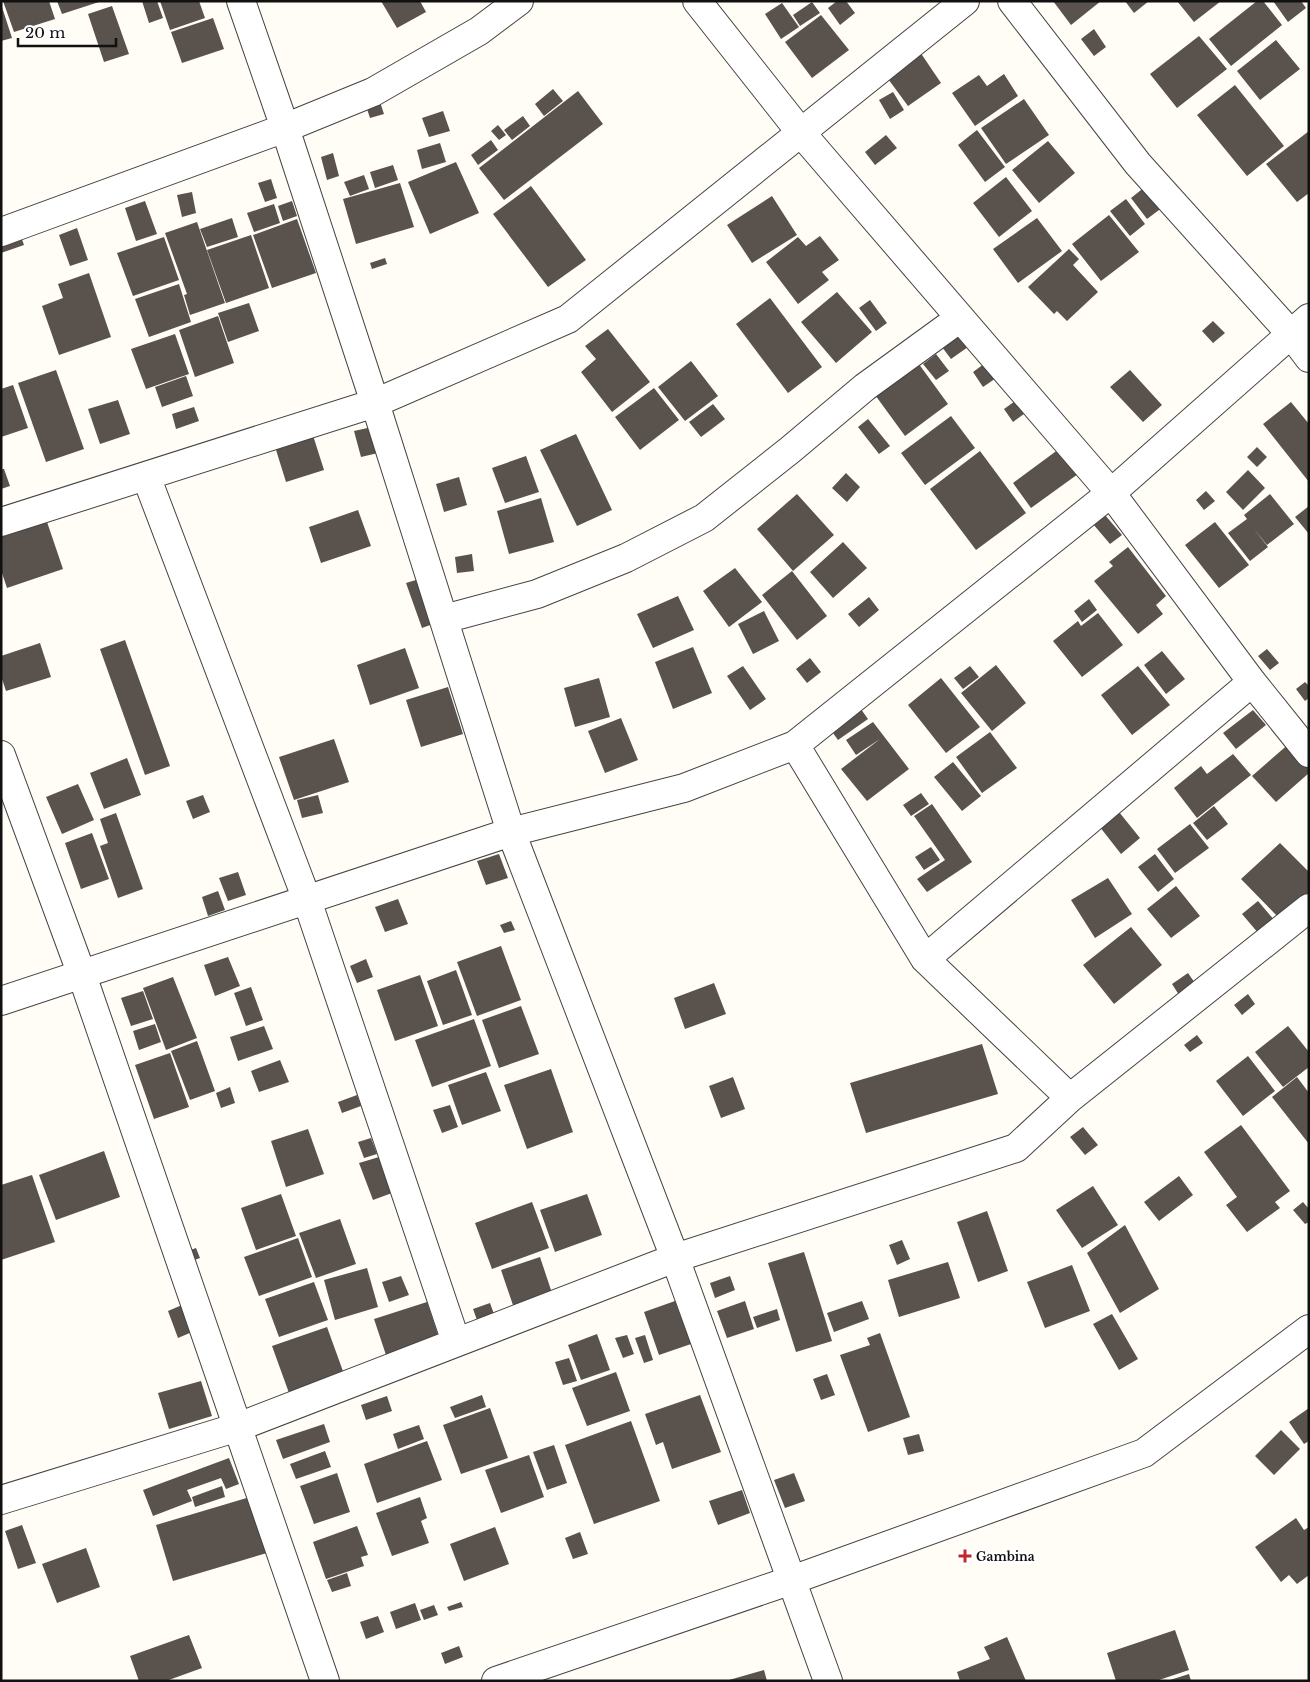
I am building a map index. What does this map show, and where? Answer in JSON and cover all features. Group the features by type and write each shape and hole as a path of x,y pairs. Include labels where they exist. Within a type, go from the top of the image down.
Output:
{"street":[{"path":"241,1 286,128 511,832 675,1258 828,1681"},
{"path":"1,232 286,128 373,92 479,31 519,1"},
{"path":"697,1 802,134 1111,493 1252,682 1309,753"},
{"path":"1,522 375,403 568,319 802,134 965,1"},
{"path":"1012,1 1138,164 1300,326 1309,358"},
{"path":"444,619 546,590 626,558 704,518 790,450 865,387 960,318"},
{"path":"1,1001 511,832 684,788 795,745 1111,493 1300,326"},
{"path":"146,476 307,900 456,1342"},
{"path":"925,959 1252,682"},
{"path":"795,745 925,959 1070,1098"},
{"path":"1,756 82,975 325,1681"},
{"path":"1,1500 238,1427 675,1258 1016,1148 1070,1098 1309,908"},
{"path":"496,1681 792,1580 1144,1453 1309,1329"}],"building":[{"path":"3,1 49,1 55,19 14,32"},
{"path":"57,1 99,1 99,2 62,14"},
{"path":"142,1 157,1 163,18 149,23"},
{"path":"160,1 199,1 205,18 170,30"},
{"path":"381,1 420,1 426,12 397,28"},
{"path":"837,1 846,1 855,13 840,25 828,8"},
{"path":"1053,1 1101,1 1071,25"},
{"path":"1125,1 1149,1 1134,13"},
{"path":"1177,1 1221,1 1194,22"},
{"path":"1257,1 1263,1 1282,25 1231,66 1209,39"},
{"path":"1273,1 1301,1 1306,8 1288,22"},
{"path":"812,2 820,13 800,26 793,15"},
{"path":"782,3 799,27 781,39 765,14"},
{"path":"1,4 12,38 1,41"},
{"path":"112,6 129,54 104,62 88,14"},
{"path":"821,15 849,50 812,78 785,42"},
{"path":"213,18 224,49 182,63 171,32"},
{"path":"1094,29 1106,47 1094,56 1081,39"},
{"path":"1199,36 1227,69 1177,108 1150,74"},
{"path":"1276,40 1300,69 1260,100 1237,71"},
{"path":"918,49 941,83 908,106 883,72"},
{"path":"1004,74 1018,96 975,126 952,93 979,75 987,86"},
{"path":"1235,85 1284,146 1247,176 1197,115"},
{"path":"553,89 563,101 544,116 535,104"},
{"path":"578,91 603,124 504,200 479,168"},
{"path":"893,92 904,110 890,119 879,100"},
{"path":"1024,99 1049,135 1006,164 981,128"},
{"path":"380,102 384,114 370,118 366,106"},
{"path":"443,111 450,131 429,137 422,118"},
{"path":"523,116 530,126 512,140 504,130"},
{"path":"498,125 506,135 499,140 491,131"},
{"path":"977,130 1005,167 985,182 958,145"},
{"path":"1309,131 1309,193 1297,202 1266,164"},
{"path":"886,135 897,148 875,165 865,152"},
{"path":"491,140 498,150 478,165 471,155"},
{"path":"1048,141 1075,173 1039,203 1012,170"},
{"path":"440,143 446,162 422,169 417,150"},
{"path":"333,153 339,176 327,180 321,157"},
{"path":"456,162 479,213 430,234 408,182"},
{"path":"393,165 398,180 375,188 370,172"},
{"path":"364,175 369,189 350,196 344,182"},
{"path":"1006,177 1032,211 999,237 973,203"},
{"path":"271,179 277,198 265,202 258,183"},
{"path":"400,183 414,227 356,244 343,199"},
{"path":"531,186 586,260 548,287 493,214"},
{"path":"1146,186 1163,207 1147,219 1131,198"},
{"path":"192,192 196,213 182,217 177,195"},
{"path":"772,196 797,235 752,263 727,225"},
{"path":"1126,199 1145,224 1130,236 1110,211"},
{"path":"145,201 157,234 136,241 125,208"},
{"path":"292,201 297,216 283,221 278,206"},
{"path":"274,204 280,223 254,232 247,213"},
{"path":"1109,215 1139,252 1101,281 1072,244"},
{"path":"232,218 238,237 207,247 200,229"},
{"path":"1037,218 1062,251 1018,283 993,249"},
{"path":"297,219 316,273 272,288 253,235"},
{"path":"197,222 225,303 190,315 184,295 187,294 165,233"},
{"path":"77,228 88,260 70,266 59,235"},
{"path":"19,231 24,245 1,253 1,237"},
{"path":"251,235 269,288 226,303 207,250"},
{"path":"820,236 839,260 822,272 829,280 798,304 766,262 798,237 806,246"},
{"path":"164,237 179,280 133,296 117,253"},
{"path":"1069,249 1079,259 1073,265 1098,292 1067,321 1057,311 1054,314 1028,287"},
{"path":"385,258 387,264 372,269 370,263"},
{"path":"89,273 111,337 59,355 42,306 63,298 58,284"},
{"path":"179,284 191,322 149,337 135,299"},
{"path":"837,292 872,332 836,363 801,322"},
{"path":"770,298 822,367 788,393 736,324"},
{"path":"870,300 887,323 876,331 859,308"},
{"path":"249,303 259,331 228,342 218,313"},
{"path":"218,316 234,363 195,377 179,330"},
{"path":"1213,321 1225,333 1213,343 1202,331"},
{"path":"960,322 975,342 951,359 936,339"},
{"path":"608,329 650,382 612,412 581,372 596,359 585,346"},
{"path":"175,334 189,374 146,389 131,349"},
{"path":"936,354 949,371 936,380 923,364"},
{"path":"913,356 948,404 905,436 870,388"},
{"path":"691,361 718,396 685,421 658,387"},
{"path":"988,361 999,376 983,387 973,372"},
{"path":"56,370 84,449 46,462 18,383"},
{"path":"1130,370 1162,405 1143,422 1110,387"},
{"path":"186,376 193,396 162,407 155,387"},
{"path":"13,385 28,428 1,437 1,389"},
{"path":"654,388 679,420 640,450 615,417"},
{"path":"1018,399 1028,411 1013,422 1004,409"},
{"path":"118,400 130,434 100,444 88,409"},
{"path":"1291,402 1309,424 1309,482 1263,424"},
{"path":"713,404 725,419 701,437 689,422"},
{"path":"194,407 199,421 176,429 172,414"},
{"path":"951,416 975,448 925,485 901,453"},
{"path":"868,419 890,446 879,454 858,427"},
{"path":"310,426 324,470 286,482 272,437"},
{"path":"372,427 378,453 361,457 354,431"},
{"path":"576,434 612,510 577,526 540,450"},
{"path":"1257,447 1267,457 1257,467 1247,457"},
{"path":"1059,449 1078,474 1031,508 1013,483"},
{"path":"980,451 1026,513 976,550 930,489"},
{"path":"526,456 539,492 505,503 492,468"},
{"path":"1,469 4,469 10,486 1,489"},
{"path":"1248,470 1265,488 1243,510 1226,492"},
{"path":"846,473 860,487 847,502 832,488"},
{"path":"459,477 467,505 444,512 436,484"},
{"path":"1206,491 1215,501 1204,510 1196,500"},
{"path":"797,494 834,535 793,571 757,529"},
{"path":"1270,494 1294,524 1267,545 1254,529 1268,547 1250,561 1228,533 1247,519 1244,515"},
{"path":"541,498 554,542 509,554 497,511"},
{"path":"1309,506 1309,534 1295,517"},
{"path":"358,510 371,546 321,563 309,527"},
{"path":"1105,515 1122,535 1110,544 1093,524"},
{"path":"46,519 63,569 7,588 1,570 1,535"},
{"path":"1215,522 1249,565 1219,588 1185,545"},
{"path":"843,542 867,568 833,598 810,572"},
{"path":"1128,547 1166,596 1156,605 1163,614 1138,634 1094,581 1113,566 1109,562"},
{"path":"472,554 474,571 457,573 455,557"},
{"path":"735,568 762,602 729,627 703,591"},
{"path":"792,571 827,616 797,640 762,595"},
{"path":"426,577 441,621 422,628 406,583"},
{"path":"678,596 694,630 653,648 637,614"},
{"path":"869,597 879,610 859,627 848,614"},
{"path":"1089,599 1097,610 1082,622 1074,611"},
{"path":"764,611 779,641 753,654 738,624"},
{"path":"1098,613 1123,645 1082,677 1053,641 1078,621 1081,626"},
{"path":"125,640 170,766 145,775 100,649"},
{"path":"40,643 51,677 6,691 1,676 1,656"},
{"path":"693,647 712,693 673,709 655,662"},
{"path":"405,648 419,688 370,705 357,665"},
{"path":"1267,649 1279,663 1270,670 1258,656"},
{"path":"1162,651 1185,679 1166,694 1144,665"},
{"path":"810,658 821,672 807,683 796,669"},
{"path":"996,665 1026,703 992,731 961,693"},
{"path":"743,666 766,699 750,710 727,676"},
{"path":"970,666 979,677 963,689 954,678"},
{"path":"1138,666 1170,705 1132,735 1101,695"},
{"path":"599,678 610,717 575,727 564,688"},
{"path":"941,678 980,727 946,753 908,705"},
{"path":"1305,682 1309,686 1309,698 1305,701 1296,689"},
{"path":"448,687 463,734 421,747 406,700"},
{"path":"858,705 868,719 838,740 828,726"},
{"path":"1253,710 1266,725 1236,749 1223,733"},
{"path":"621,718 638,760 605,773 588,731"},
{"path":"873,722 909,769 867,801 841,769 880,739 856,755 846,740"},
{"path":"990,732 1017,768 982,793 956,757"},
{"path":"334,739 349,782 294,800 279,757"},
{"path":"1291,742 1309,763 1309,773 1276,802 1252,776"},
{"path":"1233,754 1251,775 1197,818 1174,788 1201,766 1207,774"},
{"path":"127,758 141,795 104,809 90,773"},
{"path":"953,762 981,796 962,811 934,777"},
{"path":"78,784 94,820 62,834 46,797"},
{"path":"921,793 929,804 911,816 903,805"},
{"path":"203,795 210,812 193,819 186,801"},
{"path":"318,795 323,813 302,818 297,800"},
{"path":"932,804 972,862 927,892 917,879 945,860 914,816"},
{"path":"1214,806 1228,824 1207,840 1193,823"},
{"path":"1115,807 1140,838 1121,854 1096,822"},
{"path":"116,813 143,889 118,898 100,846 108,843 100,819"},
{"path":"1190,824 1209,848 1175,873 1157,849"},
{"path":"92,833 109,879 81,889 65,843"},
{"path":"1280,843 1309,872 1309,894 1281,920 1241,879"},
{"path":"931,847 940,860 924,870 915,857"},
{"path":"499,854 508,878 486,885 477,861"},
{"path":"1155,854 1174,879 1158,892 1138,867"},
{"path":"238,872 246,895 228,901 219,878"},
{"path":"1108,878 1132,914 1095,938 1071,900"},
{"path":"1176,886 1200,916 1171,938 1147,909"},
{"path":"218,891 225,910 208,916 202,897"},
{"path":"398,899 408,924 385,932 375,907"},
{"path":"1258,901 1275,921 1259,934 1242,914"},
{"path":"511,921 515,930 504,933 500,925"},
{"path":"1131,927 1162,965 1114,1004 1083,965"},
{"path":"501,946 521,1000 477,1016 457,962"},
{"path":"228,957 240,986 215,996 204,965"},
{"path":"366,959 373,977 357,983 350,966"},
{"path":"456,970 472,1015 443,1025 427,981"},
{"path":"1188,973 1197,986 1181,998 1172,984"},
{"path":"420,975 438,1026 395,1041 377,990"},
{"path":"173,977 197,1038 166,1050 143,988"},
{"path":"714,983 726,1014 685,1029 674,998"},
{"path":"251,987 263,1020 246,1026 234,993"},
{"path":"143,991 153,1019 131,1026 121,998"},
{"path":"1248,994 1255,1004 1242,1015 1234,1005"},
{"path":"521,1006 539,1054 499,1068 482,1020"},
{"path":"474,1019 491,1066 432,1087 415,1040"},
{"path":"155,1024 161,1042 139,1050 133,1031"},
{"path":"264,1026 273,1049 238,1061 230,1037"},
{"path":"1288,1026 1309,1052 1309,1067 1283,1087 1255,1052"},
{"path":"1197,1035 1203,1043 1190,1052 1184,1045"},
{"path":"197,1041 215,1091 190,1100 171,1051"},
{"path":"982,1044 998,1094 866,1133 850,1083"},
{"path":"170,1053 189,1107 154,1119 135,1065"},
{"path":"1248,1056 1275,1091 1243,1116 1216,1081"},
{"path":"280,1060 289,1082 259,1092 251,1071"},
{"path":"551,1069 573,1132 527,1149 504,1085"},
{"path":"486,1072 501,1111 462,1125 448,1085"},
{"path":"733,1077 745,1109 721,1118 709,1086"},
{"path":"1297,1077 1309,1093 1309,1144 1272,1097"},
{"path":"230,1087 235,1103 221,1108 216,1093"},
{"path":"357,1095 361,1106 342,1113 338,1102"},
{"path":"450,1105 458,1127 442,1133 433,1110"},
{"path":"1241,1125 1290,1191 1275,1202 1280,1208 1247,1232 1226,1205 1237,1197 1204,1152"},
{"path":"1083,1127 1098,1145 1085,1155 1070,1137"},
{"path":"308,1129 324,1174 286,1187 271,1141"},
{"path":"371,1138 377,1154 364,1158 358,1142"},
{"path":"104,1151 120,1197 56,1220 39,1175"},
{"path":"379,1157 392,1193 373,1200 359,1163"},
{"path":"32,1175 55,1242 1,1260 1,1185"},
{"path":"1179,1176 1193,1195 1159,1221 1144,1202"},
{"path":"1093,1186 1118,1225 1082,1248 1056,1210"},
{"path":"281,1194 296,1236 256,1250 241,1208"},
{"path":"587,1194 602,1235 555,1252 540,1210"},
{"path":"532,1202 549,1248 492,1269 475,1223"},
{"path":"1303,1202 1309,1209 1309,1222 1305,1224 1293,1210"},
{"path":"987,1211 1008,1271 978,1282 957,1222"},
{"path":"340,1219 356,1264 316,1278 299,1233"},
{"path":"1125,1225 1159,1289 1120,1313 1087,1253"},
{"path":"298,1238 312,1277 259,1296 244,1257"},
{"path":"902,1240 910,1259 897,1265 889,1245"},
{"path":"196,1248 200,1258 186,1263 182,1253"},
{"path":"804,1252 832,1341 796,1352 768,1263"},
{"path":"540,1257 555,1302 516,1314 501,1270"},
{"path":"948,1262 960,1298 899,1317 888,1280"},
{"path":"1072,1265 1090,1311 1045,1328 1027,1282"},
{"path":"367,1268 378,1307 335,1320 324,1280"},
{"path":"401,1276 409,1295 389,1302 382,1282"},
{"path":"730,1276 735,1290 715,1298 710,1283"},
{"path":"314,1282 328,1320 279,1337 265,1299"},
{"path":"675,1301 691,1344 659,1355 644,1312"},
{"path":"745,1301 754,1329 727,1338 717,1311"},
{"path":"862,1301 869,1319 834,1332 827,1313"},
{"path":"427,1302 441,1344 388,1361 374,1319"},
{"path":"490,1303 494,1314 477,1320 473,1309"},
{"path":"182,1305 192,1332 178,1338 168,1311"},
{"path":"777,1309 780,1320 757,1328 753,1317"},
{"path":"1112,1314 1138,1359 1119,1370 1093,1324"},
{"path":"327,1327 344,1374 289,1393 272,1346"},
{"path":"880,1333 910,1417 868,1432 840,1355 870,1345 867,1338"},
{"path":"597,1334 610,1370 581,1380 568,1345"},
{"path":"627,1335 634,1354 623,1358 615,1338"},
{"path":"645,1335 653,1360 644,1363 635,1338"},
{"path":"569,1358 577,1381 563,1385 555,1362"},
{"path":"616,1372 630,1411 587,1426 572,1388"},
{"path":"827,1374 835,1395 821,1400 813,1379"},
{"path":"201,1381 212,1416 169,1429 158,1393"},
{"path":"482,1395 486,1407 455,1418 450,1407"},
{"path":"700,1395 721,1452 672,1469 663,1442 656,1445 645,1414"},
{"path":"387,1396 392,1411 366,1420 361,1405"},
{"path":"490,1408 508,1458 461,1474 443,1425"},
{"path":"1309,1408 1309,1441 1304,1444 1289,1422"},
{"path":"631,1421 660,1501 594,1524 565,1445"},
{"path":"324,1424 330,1442 283,1459 276,1440"},
{"path":"419,1425 424,1439 398,1449 393,1434"},
{"path":"1281,1430 1300,1449 1274,1475 1255,1456"},
{"path":"919,1434 924,1451 908,1455 903,1438"},
{"path":"427,1441 442,1480 377,1503 364,1464"},
{"path":"554,1445 567,1483 547,1490 533,1452"},
{"path":"325,1451 331,1467 296,1479 290,1464"},
{"path":"529,1455 544,1497 501,1513 485,1470"},
{"path":"229,1458 239,1484 226,1489 221,1478 187,1490 192,1501 153,1516 143,1490"},
{"path":"337,1473 350,1512 314,1524 300,1486"},
{"path":"794,1473 805,1501 785,1508 774,1480"},
{"path":"222,1486 225,1497 195,1507 192,1497"},
{"path":"742,1490 750,1513 718,1525 709,1501"},
{"path":"250,1497 267,1553 173,1581 156,1525"},
{"path":"420,1497 427,1518 421,1521 429,1543 392,1556 376,1513"},
{"path":"1296,1518 1304,1530 1309,1527 1309,1575 1297,1584 1289,1575 1281,1582 1255,1547"},
{"path":"22,1525 36,1563 18,1569 5,1531"},
{"path":"357,1526 368,1555 361,1557 364,1566 326,1579 313,1542"},
{"path":"495,1527 509,1564 464,1581 450,1544"},
{"path":"580,1532 588,1554 573,1559 565,1538"},
{"path":"86,1548 100,1587 57,1603 42,1564"},
{"path":"347,1573 351,1586 332,1592 327,1580"},
{"path":"461,1602 463,1607 449,1611 447,1607"},
{"path":"415,1603 421,1620 396,1629 390,1612"},
{"path":"434,1605 438,1615 424,1620 420,1610"},
{"path":"378,1616 384,1632 366,1639 360,1622"},
{"path":"1175,1630 1189,1670 1156,1681 1116,1681 1107,1653"},
{"path":"189,1635 202,1668 166,1681 139,1681 130,1656"},
{"path":"1007,1637 1026,1681 960,1681 957,1672 990,1659 984,1647"},
{"path":"459,1646 463,1657 445,1664 441,1653"},
{"path":"764,1670 767,1681 729,1681 729,1680"},
{"path":"1189,1674 1191,1681 1170,1681 1170,1680"}],"place":[{"name":"Gambina","path":"965,1556"}]}
